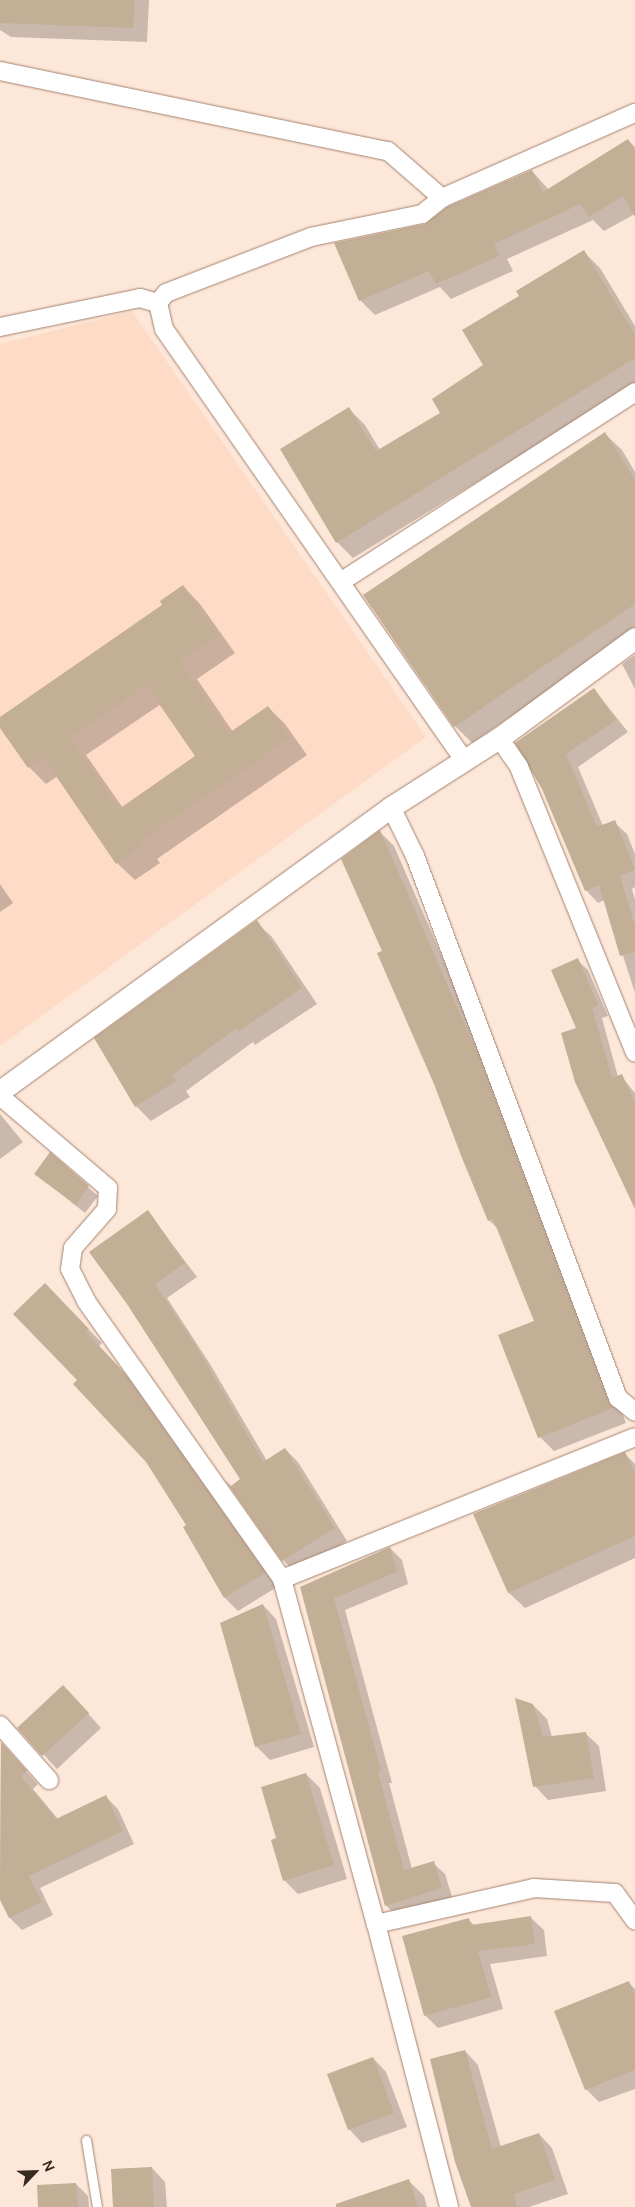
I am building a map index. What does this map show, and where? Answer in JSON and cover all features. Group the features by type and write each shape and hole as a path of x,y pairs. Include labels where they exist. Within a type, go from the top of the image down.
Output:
{"street":[{"path":"0,71 388,151 442,198"},
{"path":"464,760 342,581 164,329 158,304 166,293 311,237 422,214 442,198 635,113"},
{"path":"0,327 140,298 158,304"},
{"path":"342,581 635,392"},
{"path":"0,1091 391,807 499,738 635,638"},
{"path":"499,738 519,767 635,1052"},
{"path":"391,807 415,856 618,1398 635,1412"},
{"path":"0,1096 108,1188 107,1209 73,1248 70,1270 86,1301 282,1579 376,1924 449,2207"},
{"path":"282,1579 634,1441"},
{"path":"0,1725 49,1780"},
{"path":"376,1924 534,1888 615,1893 635,1921"}],"lane":[{"path":"86,2140 97,2207"}],"shaded area":[{"path":"132,311 426,737 0,1046 0,344"}],"building":[{"path":"0,0 135,0 133,28 0,23"},
{"path":"628,139 635,150 635,217 623,196 589,217 580,204 494,244 499,256 436,284 429,271 359,301 334,243 425,224 447,207 532,170 543,192"},
{"path":"584,250 635,335 635,358 336,543 280,449 349,407 376,451 440,413 432,399 483,365 462,330 519,296 516,291"},
{"path":"605,432 635,480 635,604 454,727 363,595"},
{"path":"183,585 218,635 180,661 229,733 268,706 290,738 141,841 143,845 116,864 43,757 28,768 0,728 0,717 162,605 160,601","holes":["146,685 195,756 119,809 70,738"]},
{"path":"594,688 616,720 566,754 597,827 615,820 635,869 620,876 635,926 635,952 620,956 599,885 585,891 542,789 515,743"},
{"path":"380,830 478,1055 608,1402 613,1408 538,1438 498,1335 534,1321 493,1219 488,1221 434,1084 377,953 382,951 341,859"},
{"path":"257,920 302,988 239,1031 237,1028 172,1075 176,1081 135,1107 94,1038"},
{"path":"578,958 598,1005 592,1008 612,1078 622,1074 635,1103 635,1209 575,1082 561,1033 576,1028 551,970"},
{"path":"50,1152 89,1186 76,1205 34,1174"},
{"path":"148,1210 185,1263 155,1284 198,1349 263,1462 285,1448 335,1528 282,1561 225,1480 231,1486 240,1479 127,1304 89,1252"},
{"path":"45,1283 89,1329 86,1332 120,1368 265,1573 224,1598 183,1527 186,1525 146,1462 73,1384 77,1380 13,1314"},
{"path":"625,1452 635,1474 635,1536 508,1593 473,1514"},
{"path":"390,1547 397,1572 334,1598 381,1771 378,1772 404,1870 434,1861 442,1888 385,1906 300,1587"},
{"path":"263,1604 301,1734 255,1747 220,1623"},
{"path":"63,1685 89,1713 42,1756 17,1728"},
{"path":"515,1698 533,1704 543,1737 586,1732 594,1778 533,1787"},
{"path":"1,1742 27,1771 21,1776 56,1819 106,1795 123,1831 29,1876 42,1902 9,1918 0,1900"},
{"path":"306,1773 334,1865 283,1881 271,1840 276,1838 261,1787"},
{"path":"531,1916 535,1944 478,1951 491,1997 424,2016 402,1936 469,1918 471,1925"},
{"path":"629,1981 635,1996 635,2070 585,2090 554,2011"},
{"path":"465,2050 492,2149 539,2133 555,2180 514,2194 517,2207 471,2207 455,2162 430,2059"},
{"path":"373,2057 394,2113 348,2130 327,2074"},
{"path":"152,2167 154,2207 113,2207 111,2169"},
{"path":"409,2179 418,2207 336,2207 336,2204"},
{"path":"76,2183 78,2207 38,2207 37,2185"}]}
